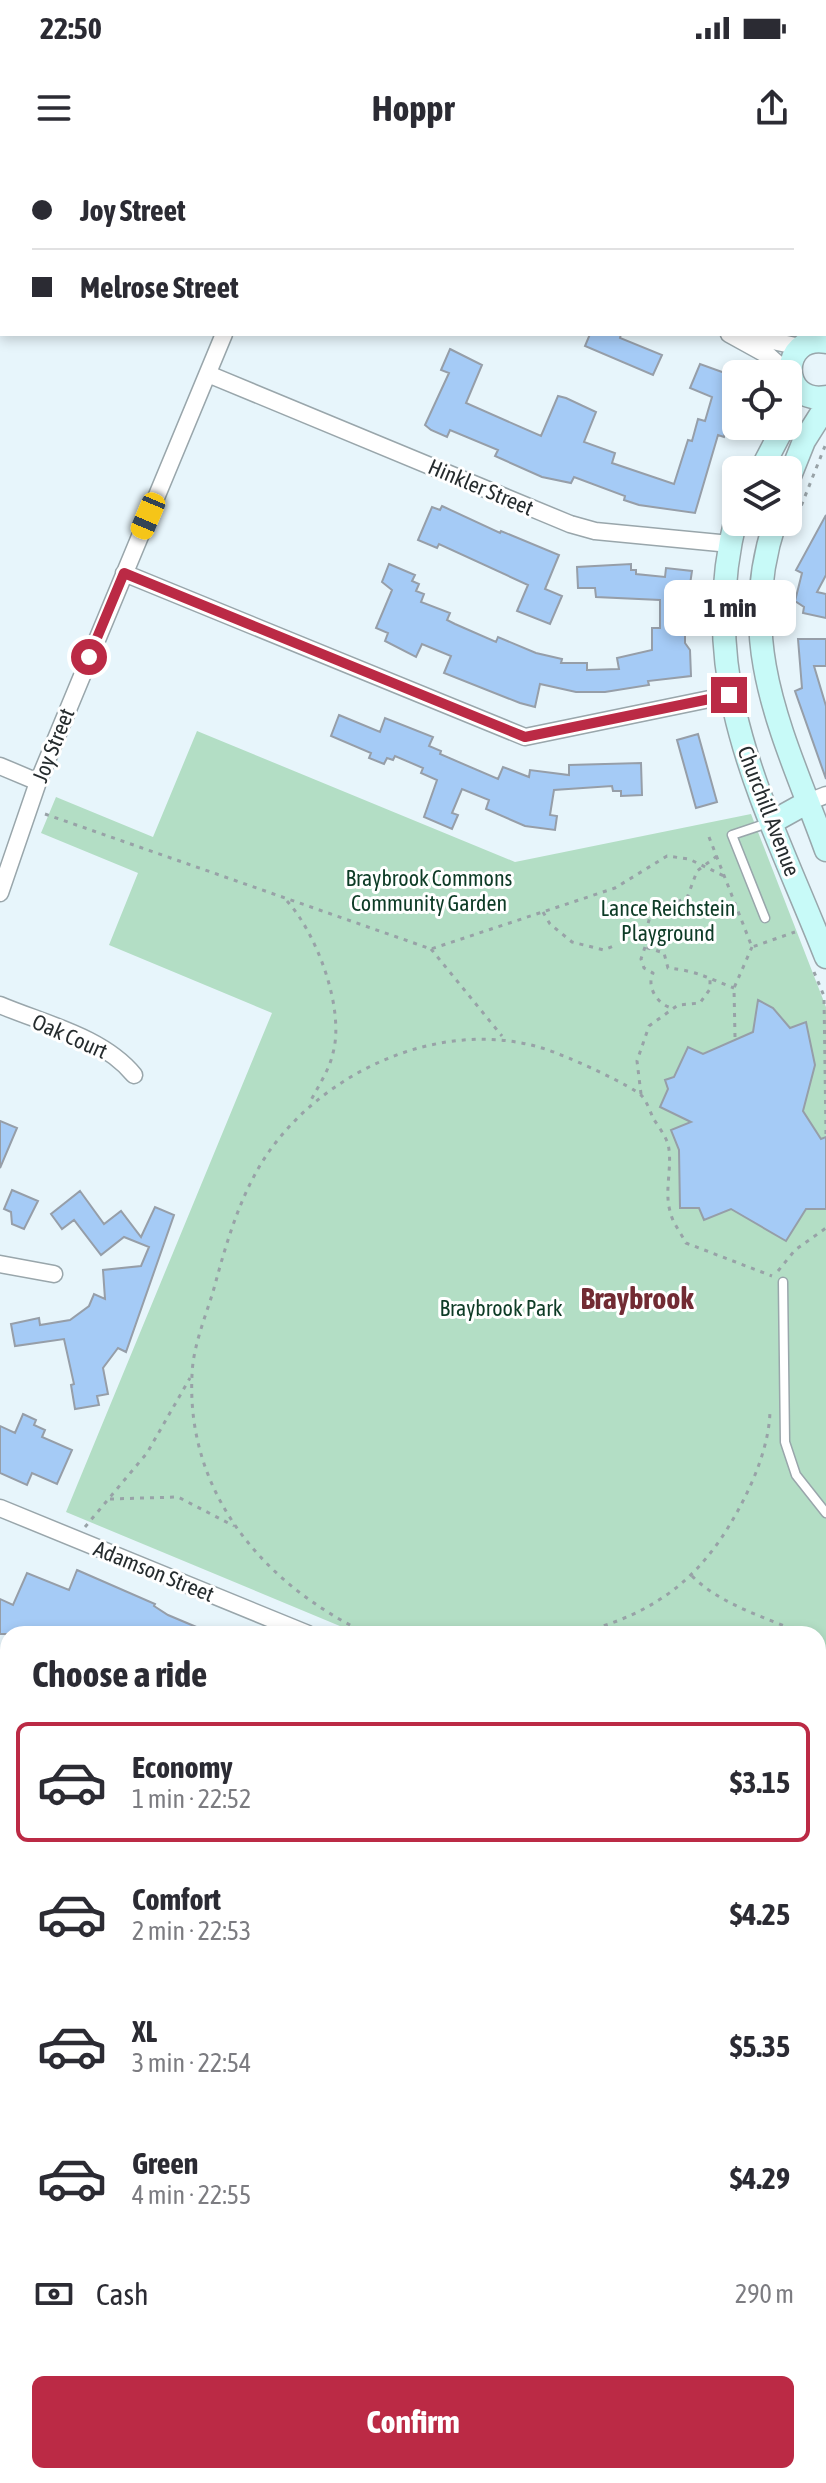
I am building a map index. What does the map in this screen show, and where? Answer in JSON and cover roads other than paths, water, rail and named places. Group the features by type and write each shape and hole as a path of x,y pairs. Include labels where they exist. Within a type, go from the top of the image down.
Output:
{"main road":[{"path":"793,360 810,342"},
{"path":"802,392 805,396 826,397"},
{"path":"798,456 826,406"},
{"name":"Churchill Avenue","path":"732,536 722,601 729,695 751,768 820,965"},
{"name":"Churchill Avenue","path":"777,536 767,551 759,626 767,688 779,731 817,798 826,850"},
{"name":"Hinkler Street","path":"730,544 767,551"},
{"path":"729,695 767,688"},
{"path":"772,822 817,798"}],"street":[{"name":"Joy Street","path":"0,893 38,782 223,336"},
{"path":"733,336 773,360"},
{"path":"758,336 810,342"},
{"name":"Hinkler Street","path":"208,374 570,524 595,531 730,544"},
{"path":"124,573 525,737 729,695"},
{"path":"0,766 38,782"},
{"name":"Oak Court","path":"0,1005 104,1048 121,1059 134,1075"},
{"path":"0,1264 54,1274"},
{"name":"Adamson Street","path":"0,1508 288,1626"}],"lane":[{"path":"765,918 732,835 772,822"},
{"path":"783,1282 785,1442 796,1475 826,1513"}],"district":[{"name":"Braybrook","path":"637,1299"}],"park label":[{"name":"Braybrook Commons Community Garden","path":"429,890"},
{"name":"Lance Reichstein Playground","path":"668,920"},
{"name":"Braybrook Park","path":"501,1308"}]}
